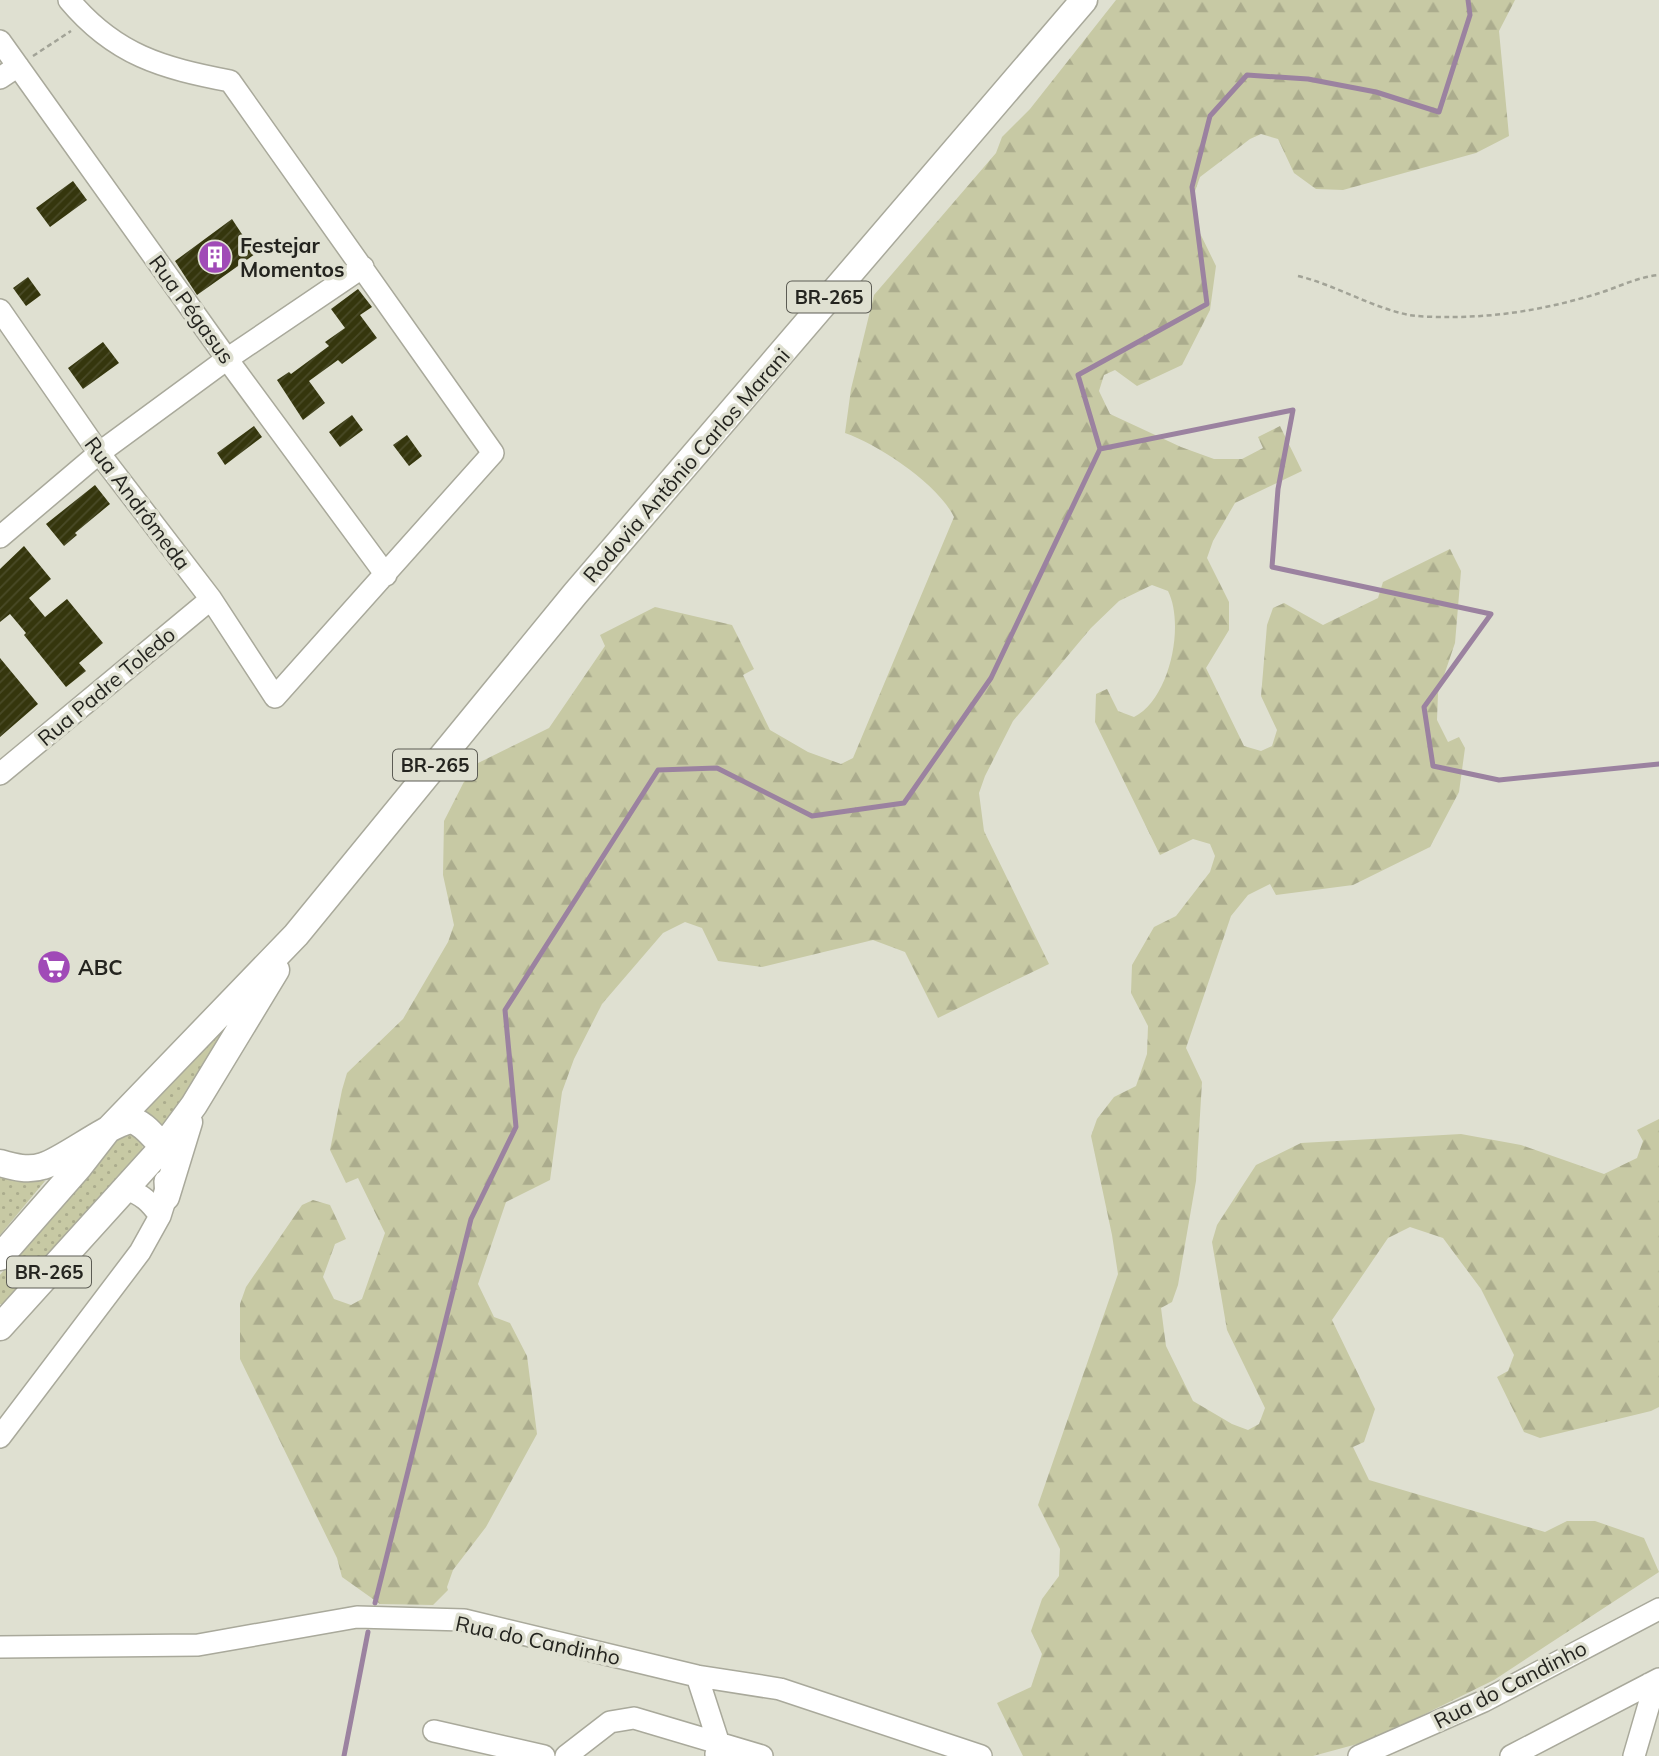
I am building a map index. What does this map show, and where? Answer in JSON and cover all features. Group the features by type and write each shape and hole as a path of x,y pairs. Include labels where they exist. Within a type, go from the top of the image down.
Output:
{"main road":[{"name":"Rodovia Antônio Carlos Marani","path":"0,1257 106,1132 296,935 575,594 1084,0"},
{"name":"Rodovia Antônio Carlos Marani","path":"3,1320 163,1147 194,1105 296,935"},
{"path":"163,1207 194,1105"},
{"path":"0,1163 22,1168 42,1167 65,1157 121,1121 135,1121 163,1147"}],"street":[{"path":"69,0 86,21 132,54 178,72 230,81 493,453 386,575"},
{"name":"Rua Pégasus","path":"0,41 227,359 386,575"},
{"path":"0,78 18,66"},
{"path":"0,537 99,453 227,359 363,267"},
{"name":"Rua Andrômeda","path":"0,310 99,453 211,599 275,698 386,575"},
{"name":"Rua Padre Toledo","path":"0,774 211,599"},
{"path":"0,1437 140,1252 163,1207 163,1147"},
{"path":"126,1189 163,1207"},
{"name":"Rua do Candinho","path":"1360,1756 1484,1701 1659,1609"},
{"name":"Rua do Candinho","path":"0,1647 198,1645 357,1617 464,1620 697,1676 780,1689 981,1756"},
{"path":"697,1676 717,1750"},
{"path":"1511,1756 1532,1750 1654,1681"},
{"path":"1634,1756 1654,1681"},
{"path":"566,1756 610,1722 634,1718 717,1750 762,1756"},
{"path":"434,1731 544,1756"}],"path":[{"path":"18,66 86,21"},
{"path":"1298,276 1326,282 1381,307 1410,315 1480,317 1535,310 1659,275"}],"green space":[{"path":"1116,0 1515,0 1499,31 1509,136 1476,153 1343,190 1316,189 1294,173 1278,139 1261,134 1250,139 1200,177 1194,194 1194,221 1216,266 1210,310 1182,365 1137,386 1115,370 1104,375 1099,391 1110,414 1214,459 1242,459 1263,448 1258,437 1280,426 1302,471 1235,503 1213,541 1207,558 1229,602 1229,630 1206,668 1244,746 1261,751 1272,746 1277,730 1261,696 1267,625 1273,608 1284,603 1323,625 1378,598 1383,582 1450,549 1461,571 1455,643 1438,693 1437,720 1448,742 1459,737 1465,748 1459,792 1430,847 1353,885 1276,895 1270,884 1248,895 1231,916 1186,1048 1202,1082 1196,1181 1178,1285 1172,1302 1161,1308 1166,1346 1193,1401 1232,1424 1248,1430 1259,1424 1265,1408 1227,1330 1212,1242 1217,1225 1256,1165 1301,1143 1461,1134 1521,1145 1604,1174 1637,1158 1643,1141 1637,1130 1659,1119 1659,1407 1540,1438 1524,1432 1497,1377 1508,1371 1514,1355 1481,1289 1443,1238 1410,1227 1388,1238 1332,1320 1375,1409 1364,1442 1353,1447 1369,1480 1545,1532 1567,1521 1595,1521 1644,1538 1659,1572 1494,1680 1372,1740 1313,1756 1023,1756 997,1703 1031,1687 1042,1654 1031,1631 1042,1599 1059,1576 1060,1549 1038,1505 1118,1274 1091,1136 1097,1119 1114,1097 1136,1086 1147,1054 1148,1026 1131,993 1132,965 1154,927 1176,916 1210,872 1215,856 1210,844 1193,839 1160,855 1095,722 1096,694 1107,689 1118,711 1134,717 1146,708 1165,678 1174,641 1173,605 1168,591 1152,585 1119,601 1091,628 1013,721 979,793 984,831 1049,964 938,1018 905,952 873,940 762,967 718,961 702,928 685,922 663,933 602,1004 574,1059 562,1092 550,1180 506,1202 478,1284 494,1317 510,1323 527,1356 537,1434 486,1527 453,1570 448,1590 433,1605 380,1604 342,1577 337,1558 240,1359 240,1304 246,1287 302,1205 313,1200 330,1205 346,1239 335,1244 323,1277 334,1299 351,1305 362,1299 385,1233 358,1178 346,1183 330,1150 347,1073 403,1019 448,942 454,925 443,875 444,821 472,766 549,728 605,646 600,635 655,607 732,625 754,669 743,675 770,730 808,752 841,764 853,758 954,517 935,492 906,467 845,433 851,389 874,295 996,153 1002,137 1030,109"},
{"path":"274,969 162,1139 155,1121 140,1109"},
{"path":"122,1132 137,1133 143,1144 142,1154 4,1305 0,1304 0,1275"},
{"path":"0,1166 26,1177 45,1181 0,1235"}],"building":[{"path":"73,181 87,200 50,227 36,208"},
{"name":"Festejar Momentos","path":"232,219 255,254 197,295 175,261"},
{"path":"28,277 41,295 26,306 13,288"},
{"path":"358,289 372,307 360,315 377,338 342,364 338,360 309,381 325,403 303,420 277,380 289,372 291,374 329,346 325,342 345,328 331,309"},
{"path":"103,342 119,363 83,389 68,368"},
{"path":"352,415 363,430 340,447 329,432"},
{"path":"254,426 262,437 225,465 217,453"},
{"path":"407,435 422,456 409,466 393,445"},
{"path":"95,485 110,504 75,533 77,535 64,546 46,524"},
{"path":"24,546 51,579 29,598 45,617 67,599 103,643 79,663 86,671 66,687 10,614 0,622 0,569"},
{"path":"0,658 38,704 0,737"}],"waterway":[{"path":"1100,449 1078,375 1207,304 1192,187 1210,116 1247,75 1308,79 1376,92 1439,112 1470,15 1468,0"},
{"path":"375,1603 471,1219 516,1127 505,1010 658,770 717,768 812,816 904,803 991,678 1100,449 1293,410 1278,489 1272,567 1491,614 1424,707 1433,766 1499,780 1659,764"},
{"path":"344,1756 368,1632"}],"place":[{"name":"Festejar Momentos","path":"215,257"},
{"name":"ABC","path":"54,967"}]}
